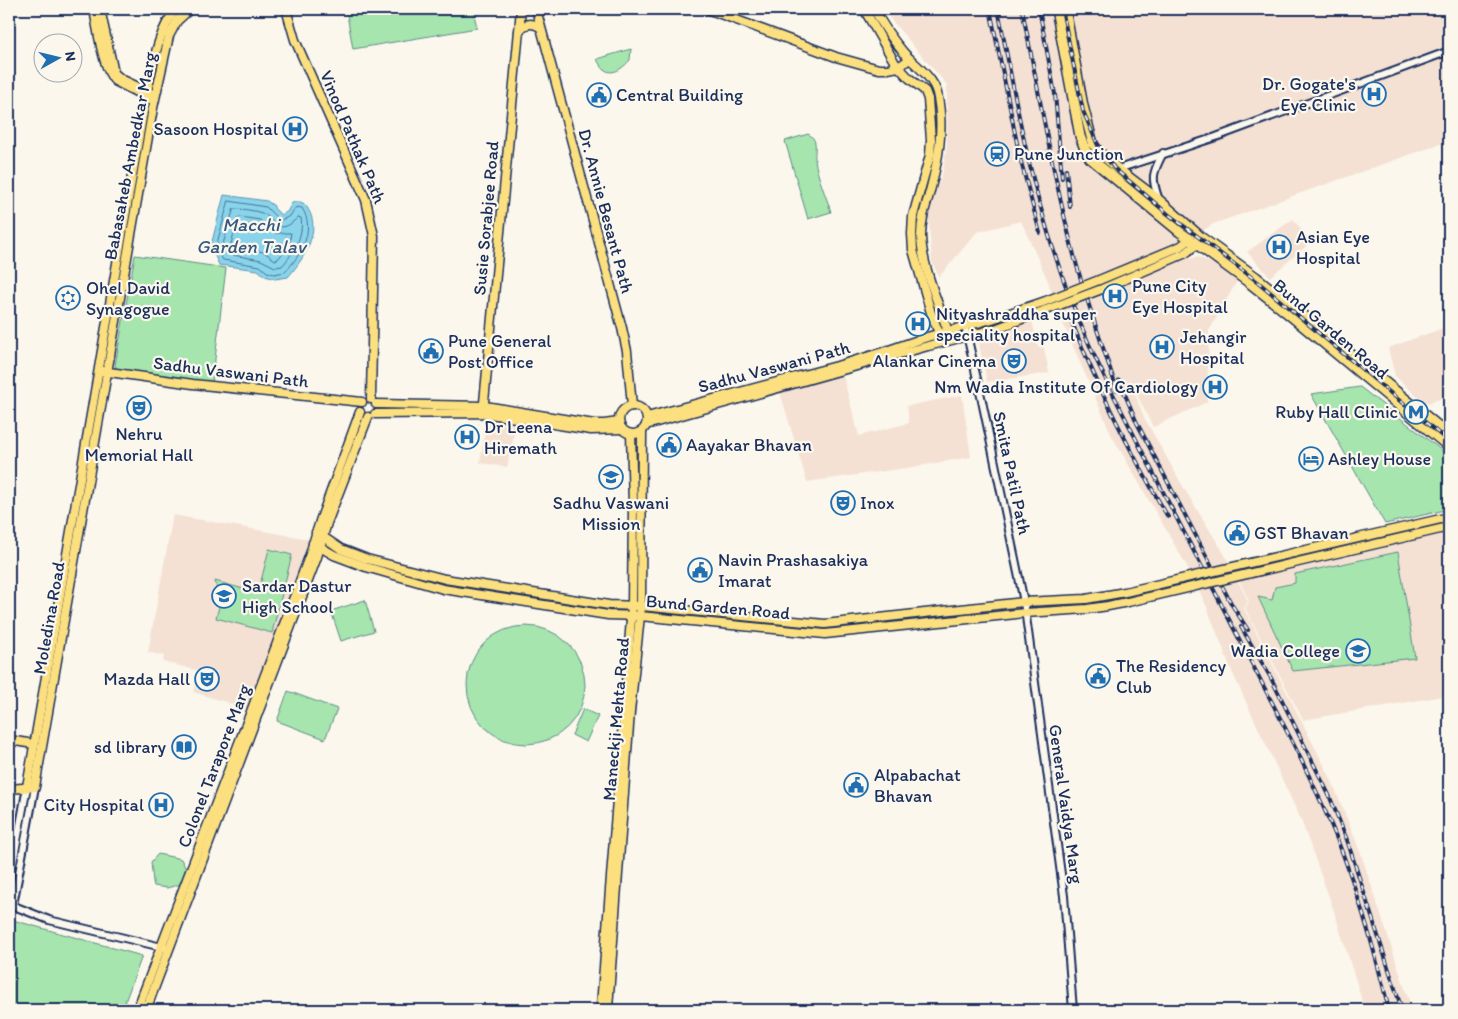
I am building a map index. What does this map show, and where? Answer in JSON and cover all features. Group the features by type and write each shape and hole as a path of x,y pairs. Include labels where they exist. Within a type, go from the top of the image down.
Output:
{"highway":[{"path":"1056,9 1080,136 1085,149 1100,167 1196,239"},
{"path":"1065,9 1083,106 1093,144 1098,152 1118,169 1160,200 1196,239"},
{"name":"Bund Garden Road","path":"1196,239 1256,277 1449,435"},
{"name":"Bund Garden Road","path":"1196,239 1449,447"}],"main road":[{"path":"94,9 110,77 114,81 147,94"},
{"path":"100,9 114,73 155,98"},
{"name":"Babasaheb Ambedkar Marg","path":"102,373 147,94 161,33 170,16 178,9"},
{"name":"Babasaheb Ambedkar Marg","path":"102,373 155,98 169,36 176,22 190,9"},
{"name":"Vinod Pathak Path","path":"286,9 295,40 366,200 374,236 374,402"},
{"name":"Susie Sorabjee Road","path":"484,409 521,9"},
{"name":"Dr. Annie Besant Path","path":"536,9 622,328 627,351 632,406"},
{"path":"707,9 836,57 879,69 898,67 910,58"},
{"path":"864,9 898,67 925,90 928,99 930,112 930,155 913,216 912,234 913,250 943,343"},
{"path":"874,9 884,27 932,83 937,94 940,141 939,157 922,218 921,234 922,250 952,341"},
{"path":"518,34 522,26 528,23 540,26"},
{"path":"316,546 360,407 366,399 374,402 484,409 594,424 621,425 631,434 645,424 996,329 1102,289 1186,253 1196,239"},
{"name":"Sadhu Vaswani Path","path":"645,424 939,333 992,320 1099,280 1196,239"},
{"name":"Sadhu Vaswani Path","path":"102,373 360,407"},
{"name":"Moledina Road","path":"31,787 34,744 102,373"},
{"name":"Moledina Road","path":"31,787 102,373"},
{"path":"320,535 372,415 377,409 374,402"},
{"path":"621,425 622,411 632,406 642,410 645,424"},
{"path":"360,407 364,415 484,409"},
{"name":"Maneckji Mehta Road","path":"604,1009 641,606 645,424"},
{"name":"Maneckji Mehta Road","path":"604,1009 632,606 633,504 631,434"},
{"name":"Bund Garden Road","path":"320,535 341,549 367,559 445,580 609,605 641,606 825,624 1024,602 1086,599 1126,592 1449,517"},
{"name":"Bund Garden Road","path":"316,546 366,568 443,589 608,615 640,616 825,634 1108,606 1449,527"},
{"name":"Colonel Tarapore Marg","path":"137,1010 165,947 316,546"},
{"path":"9,740 34,744"},
{"path":"9,789 31,787"},
{"name":"Colonel Tarapore Marg","path":"146,1010 165,947"}],"street":[{"path":"1118,169 1221,135 1449,51"},
{"path":"1160,200 1153,183 1153,175 1163,153"},
{"name":"Smita Patil Path","path":"964,326 971,350 1024,602"},
{"name":"General Vaidya Marg","path":"1024,602 1064,896 1074,1010"},
{"path":"21,908 14,864 31,787"},
{"path":"17,889 11,905 49,920 165,947"}],"shaded area":[{"path":"908,9 1449,9 1449,141 1213,224 1168,254 1091,288 1094,295 1186,259 1198,257 1214,264 1237,281 1209,331 1207,402 1153,427 1128,377 1145,419 1185,490 1225,555 1248,601 1244,608 1331,779 1361,854 1412,1010 1365,1010 1333,908 1301,820 1233,674 1206,605 1188,568 1112,436 1021,221 977,232 939,277 932,262 928,213 943,171 947,144 947,85 886,14"},
{"name":"Asian Eye Hospital","path":"1293,219 1311,242 1270,277 1247,252"},
{"path":"1032,320 1038,347 1044,348 1049,373 987,382 979,344 980,340 1001,330"},
{"name":"Ruby Hall Clinic","path":"1449,326 1449,396 1428,403 1420,399 1395,376 1388,348"},
{"path":"842,372 859,436 909,423 907,406 962,395 971,457 807,482 779,389"},
{"path":"487,419 516,425 507,467 480,463"},
{"name":"Sardar Dastur High School","path":"173,515 309,539 251,710 193,692 200,671 163,662 164,656 148,652"},
{"name":"Wadia College","path":"1449,532 1449,695 1303,720 1245,608 1249,601 1238,578 1369,551"}],"green space":[{"path":"346,9 473,9 477,28 353,49"},
{"path":"631,49 630,60 616,71 612,72 604,69 597,59"},
{"path":"808,134 815,142 816,166 831,212 808,219 785,141"},
{"path":"135,255 226,268 212,384 117,371 115,365"},
{"path":"1360,387 1449,456 1449,509 1385,524 1311,394"},
{"path":"269,549 292,555 272,633 216,618 220,603 215,581 258,593"},
{"path":"1398,552 1415,658 1293,671 1258,597 1272,600 1275,587 1295,583 1295,574"},
{"path":"365,600 374,631 341,641 331,611"},
{"path":"526,626 549,630 568,643 581,662 585,685 581,708 568,727 549,740 526,744 503,740 484,727 471,708 467,685 471,662 484,643 503,630"},
{"path":"288,691 337,709 325,739 277,721"},
{"path":"583,709 598,716 586,742 572,735"},
{"path":"158,854 181,859 186,869 181,884 167,888 154,886 151,862"},
{"path":"9,919 142,956 122,1010 9,1010"}],"water":[{"name":"Macchi Garden Talav","path":"224,195 267,201 281,215 287,212 292,203 301,202 305,204 312,218 312,236 305,254 288,277 275,279 265,276 258,270 219,265 214,254 209,253"}],"railway":[{"path":"990,9 1020,158 1040,233"},
{"path":"998,9 1034,181 1050,240 1075,310 1108,384 1320,800 1337,839 1359,902 1389,1010"},
{"path":"1022,9 1067,228 1085,292 1117,390"},
{"path":"1039,9 1055,94 1062,178"},
{"path":"1062,9 1083,111 1100,150 1115,169 1168,214 1258,282 1449,442"},
{"path":"1066,169 1070,207"},
{"path":"1071,320 1092,371 1116,420 1168,517"},
{"path":"1119,380 1137,423 1232,605 1248,630"},
{"path":"1241,627 1271,678 1329,795 1347,840 1402,1010"}],"place":[{"name":"Dr. Gogate's Eye Clinic","path":"1374,94"},
{"name":"Central Building","path":"599,95"},
{"name":"Sasoon Hospital","path":"295,129"},
{"name":"Pune Junction","path":"997,154"},
{"name":"Asian Eye Hospital","path":"1279,247"},
{"name":"Pune City Eye Hospital","path":"1115,296"},
{"name":"Ohel David Synagogue","path":"68,298"},
{"name":"Nityashraddha super speciality hospital","path":"918,324"},
{"name":"Jehangir Hospital","path":"1162,347"},
{"name":"Pune General Post Office","path":"431,351"},
{"name":"Alankar Cinema","path":"1014,361"},
{"name":"Nm Wadia Institute Of Cardiology","path":"1215,387"},
{"name":"Nehru Memorial Hall","path":"139,408"},
{"name":"Ruby Hall Clinic","path":"1416,412"},
{"name":"Dr Leena Hiremath","path":"467,437"},
{"name":"Aayakar Bhavan","path":"669,445"},
{"name":"Ashley House","path":"1311,459"},
{"name":"Sadhu Vaswani Mission","path":"611,477"},
{"name":"Inox","path":"843,503"},
{"name":"GST Bhavan","path":"1237,533"},
{"name":"Navin Prashasakiya Imarat","path":"700,570"},
{"name":"Sardar Dastur High School","path":"224,596"},
{"name":"Wadia College","path":"1358,651"},
{"name":"The Residency Club","path":"1098,676"},
{"name":"Mazda Hall","path":"207,679"},
{"name":"sd library","path":"184,747"},
{"name":"Alpabachat Bhavan","path":"856,785"},
{"name":"City Hospital","path":"161,805"}]}
